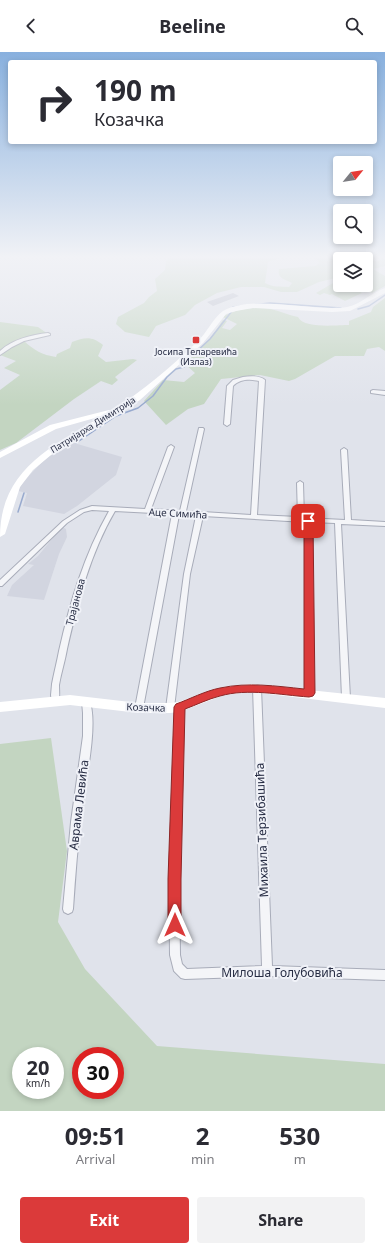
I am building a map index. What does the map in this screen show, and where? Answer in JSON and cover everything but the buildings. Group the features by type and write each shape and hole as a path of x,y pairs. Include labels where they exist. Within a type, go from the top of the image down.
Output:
{"main road":[{"name":"Патријарха Димитрија","path":"0,534 13,495 24,475 48,453 121,409 142,394 201,342 221,316 226,312 253,306 348,309 358,305"},
{"path":"0,455 45,430 86,417 121,409"},
{"path":"86,417 95,419 96,423"},
{"path":"72,421 96,423"},
{"name":"Козачка","path":"0,707 55,701 86,702 139,708 175,707 223,691 257,688 385,703"}],"street":[{"path":"0,354 9,346 32,337 48,334"},
{"path":"227,424 230,386 232,382 248,379 262,380 254,517"},
{"path":"373,392 385,393"},
{"path":"139,708 179,512 201,429"},
{"path":"147,511 171,447"},
{"path":"344,450 348,522"},
{"path":"300,483 305,520 309,693"},
{"name":"Аце Симића","path":"0,584 58,529 82,511 92,508 385,524"},
{"name":"Трајанова","path":"55,701 58,676 80,582 105,522 113,510"},
{"path":"175,707 187,574 200,514"},
{"path":"338,522 346,698"},
{"name":"Михаила Терзибашића","path":"257,688 267,971"},
{"name":"Аврама Левића","path":"68,909 78,794 88,733 86,702"},
{"name":"Милоша Голубовића","path":"175,707 175,955 180,970 186,974 267,971 385,974"}],"shaded area":[{"path":"74,443 122,457 116,475 77,506 64,514 23,506 27,493 18,491 23,482 46,458"},
{"path":"62,527 66,529 67,537 59,554 44,600 7,596 12,585 34,565 28,564 38,556"}],"green space":[{"path":"140,305 195,305 185,315 156,326 149,337 125,332 116,324 118,317"},
{"path":"375,305 385,305 385,351 379,347 367,349 364,356 335,356 289,381 260,375 221,379 204,404 188,409 166,425 144,401 163,380 184,382 195,373 185,364 210,339 223,320 227,321 222,328 230,330 237,324 223,317 227,314 245,309 265,308 298,317 301,321 314,325 329,326 349,325 349,321 371,312"},
{"path":"0,322 38,327 48,334 24,341 46,355 56,357 57,354 70,348 72,342 88,338 103,345 98,356 106,362 133,359 137,360 115,377 118,380 112,385 101,381 74,399 16,443 0,450 0,390 20,375 4,368 16,361 0,355"},
{"path":"51,738 67,851 58,922 85,969 157,1046 385,1064 385,1111 0,1111 0,744"}],"waterway":[{"path":"233,307 248,305"},
{"path":"304,305 341,308"},
{"path":"358,309 370,305"},
{"path":"196,352 210,339 232,311"},
{"path":"76,443 116,416 138,408 153,396 167,377 176,369 184,367 189,362"},
{"path":"18,512 24,493"}],"place":[{"name":"Јосипа Теларевића (Излаз)","path":"196,340"}],"route":[{"path":"175,925 174,879 179,707 212,694 238,689 257,688 309,693 308,521"}]}
